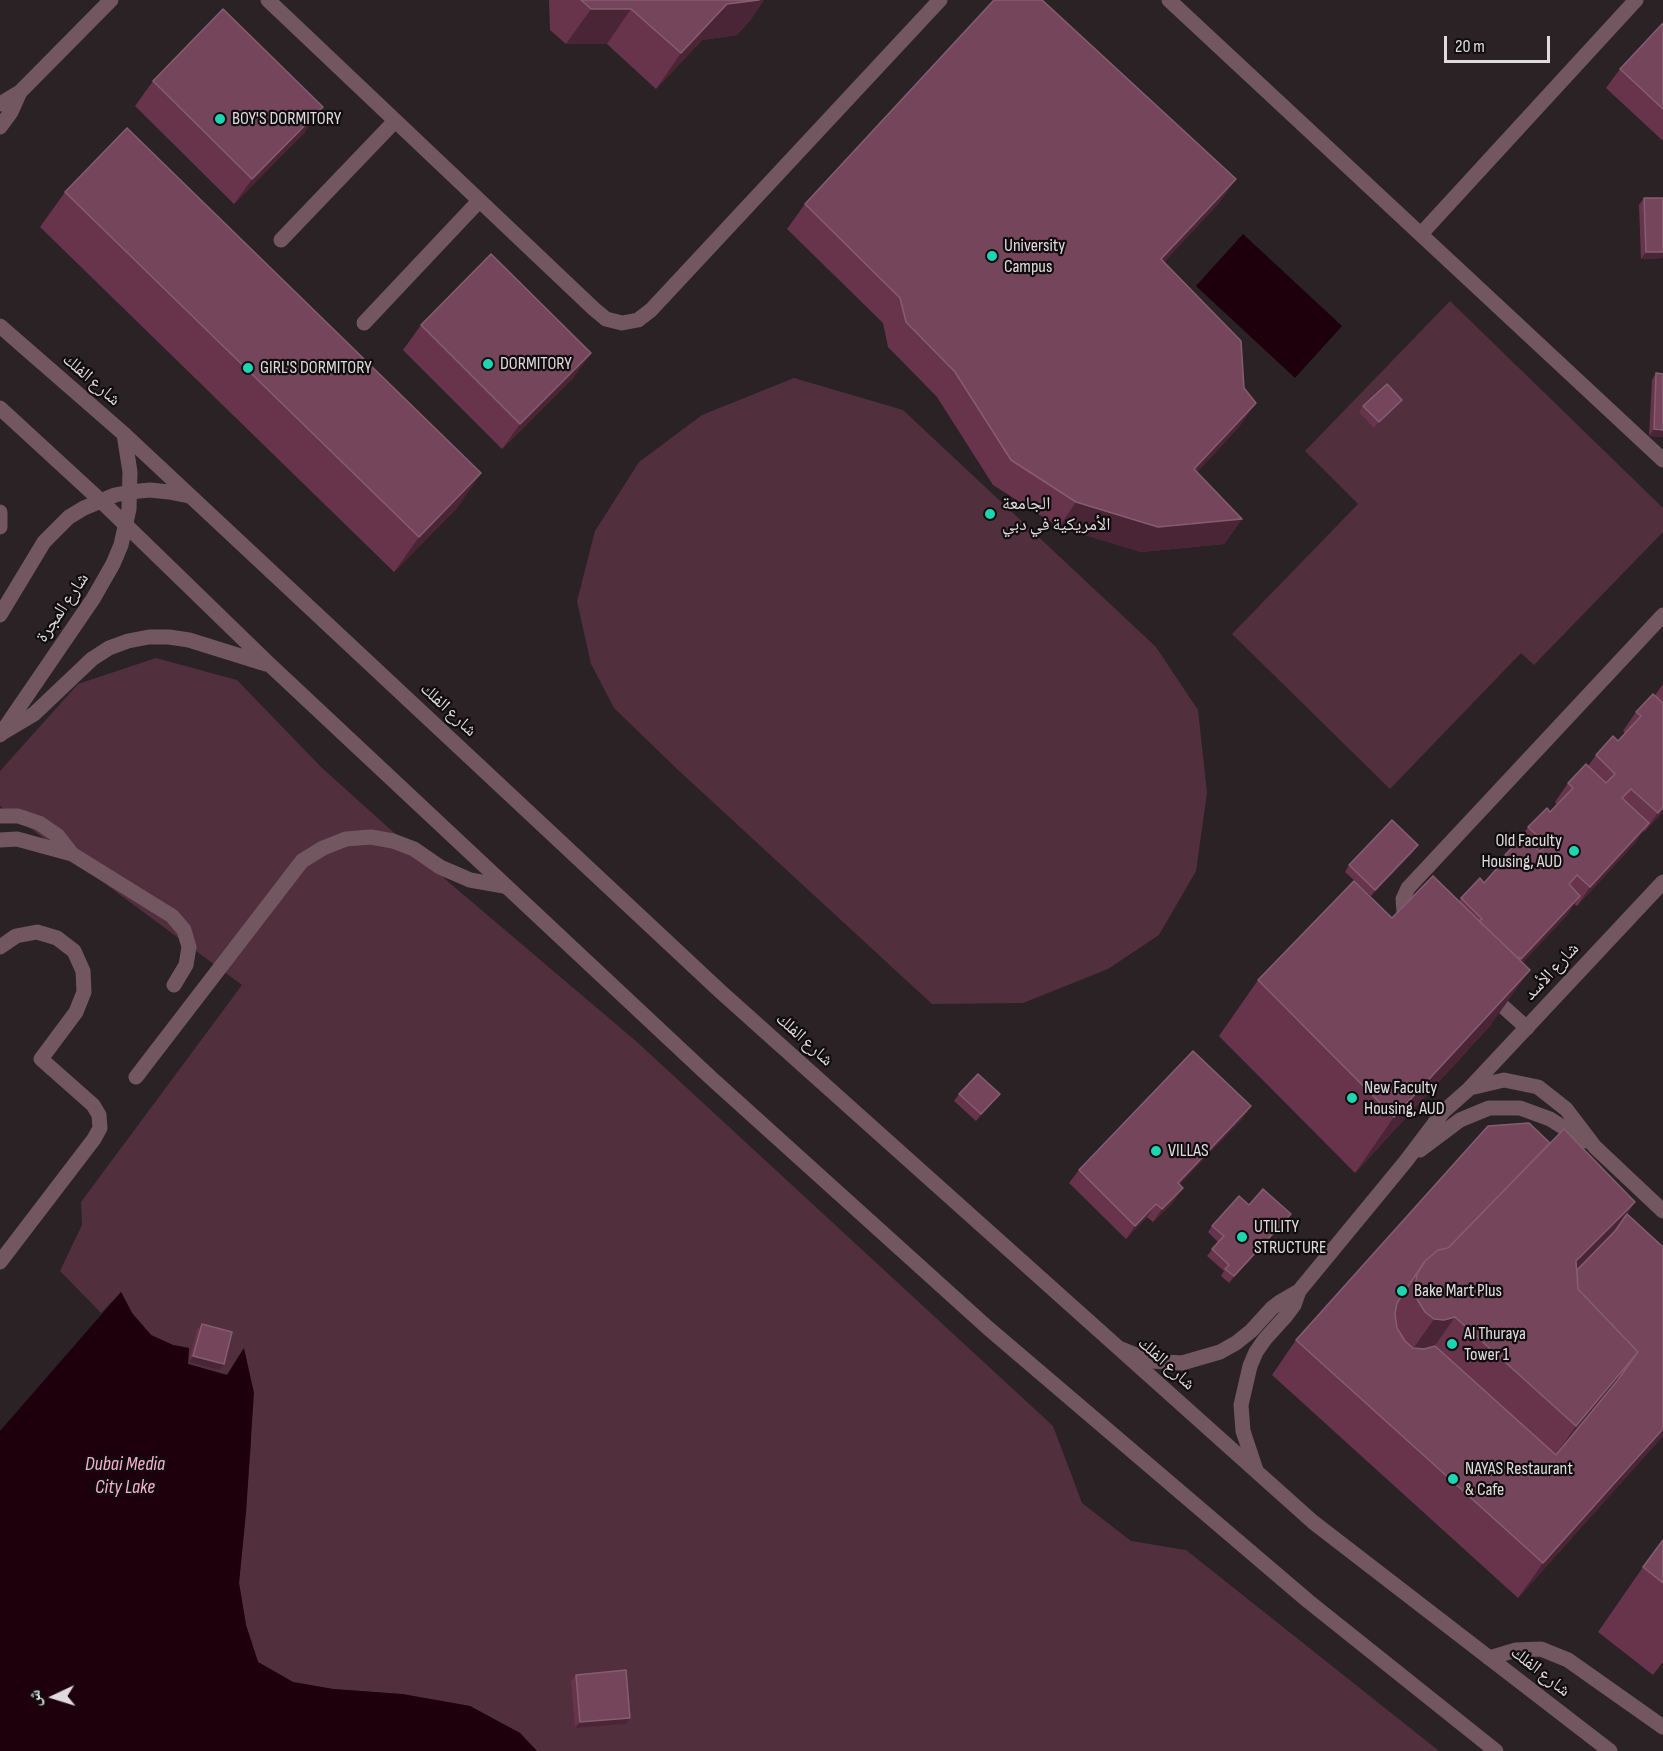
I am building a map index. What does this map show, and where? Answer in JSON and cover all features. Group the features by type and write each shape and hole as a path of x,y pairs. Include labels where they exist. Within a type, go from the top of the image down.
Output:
{"street":[{"path":"0,104 20,92 111,0"},
{"path":"278,3 395,121 594,309 606,319 622,322 638,320 651,310 940,0"},
{"path":"1169,0 1663,460"},
{"path":"1421,234 1636,0"},
{"path":"0,127 11,112 20,92"},
{"path":"281,240 395,121"},
{"path":"364,323 479,201"},
{"name":"شارع الفلك","path":"0,326 124,434 712,984 1313,1522 1610,1751"},
{"path":"0,408 100,500 188,587 504,886 710,1077 988,1328 1308,1601 1496,1751"},
{"name":"شارع المجرة","path":"1,734 105,582 121,545 130,492 130,472 124,434"},
{"path":"0,615 44,542 69,517 100,500 130,492 150,490 189,496"},
{"path":"0,512 0,527"},
{"path":"1419,930 1404,912 1403,899 1408,888 1663,615"},
{"path":"1,734 34,714 92,659 109,648 128,641 149,637 179,639 269,664"},
{"path":"0,816 18,816 39,823 58,836 72,854"},
{"path":"136,1077 302,861 323,848 346,839 371,837 393,841 414,849 441,867 470,880 504,886"},
{"path":"0,840 17,839 72,854 172,916 184,930 189,947 186,966 174,985"},
{"name":"شارع الأسد","path":"1406,1161 1443,1112 1470,1088 1663,882"},
{"path":"0,947 16,936 37,932 57,938 74,951 83,970 84,992 76,1012 41,1059 93,1105 99,1115 100,1128 0,1263"},
{"path":"1479,984 1527,1028"},
{"path":"1470,1088 1504,1080 1538,1088 1566,1109 1595,1147 1663,1211"},
{"path":"1256,1470 1243,1431 1240,1405 1256,1352 1294,1305 1299,1291 1406,1161 1460,1120 1489,1108 1520,1108 1550,1119 1595,1147"},
{"path":"1119,1348 1151,1361 1182,1363 1220,1352 1236,1343 1272,1308 1299,1291"},
{"path":"1489,1658 1516,1650 1541,1649 1568,1660 1663,1727"}],"shaded area":[{"path":"1450,301 1663,508 1663,532 1534,665 1521,653 1390,789 1232,634 1358,504 1305,451"},
{"path":"794,378 903,410 1156,647 1198,710 1207,793 1196,871 1159,935 1108,969 1023,1003 932,1004 614,708 591,664 577,601 595,531 639,462 702,415"},
{"path":"156,658 237,680 321,767 452,885 637,1042 1053,1426 1082,1503 1131,1541 1186,1550 1439,1751 537,1751 520,1733 470,1706 402,1694 333,1689 293,1682 258,1662 246,1625 239,1583 251,1445 243,1349 227,1375 188,1364 189,1348 173,1345 151,1335 132,1313 121,1292 101,1313 60,1271 82,1225 81,1202 242,985 0,806 0,771 78,684"}],"water":[{"path":"1243,234 1342,326 1295,378 1196,286"},
{"name":"Dubai Media City Lake","path":"121,1292 132,1313 151,1335 173,1345 189,1348 188,1364 227,1375 244,1348 254,1393 239,1583 246,1625 258,1662 293,1682 333,1689 402,1694 470,1706 520,1733 537,1751 0,1751 0,1431"}],"building":[{"path":"581,0 759,0 727,4 681,53 631,9 591,9"},
{"name":"University Campus","path":"994,0 1042,0 1236,179 1161,259 1241,341 1244,388 1256,403 1194,469 1242,519 1158,527 1076,502 1011,460 955,372 906,322 900,298 805,204"},
{"name":"BOY'S DORMITORY","path":"223,9 323,107 252,179 153,81"},
{"path":"1663,23 1663,109 1620,69"},
{"path":"127,128 481,473 419,537 65,192"},
{"path":"1644,198 1663,198 1663,252 1646,252"},
{"name":"DORMITORY","path":"491,254 591,353 520,424 421,325"},
{"path":"1656,373 1663,374 1663,430 1654,429"},
{"path":"1387,384 1402,400 1379,422 1363,406"},
{"name":"Old Faculty Housing, AUD","path":"1653,694 1663,703 1663,807 1658,813 1631,789 1622,798 1649,823 1590,887 1577,875 1569,884 1580,896 1521,959 1518,958 1479,921 1482,919 1461,898 1480,878 1484,883 1523,836 1540,852 1547,845 1528,827 1547,808 1550,812 1573,788 1568,783 1586,764 1606,783 1615,774 1596,755 1613,736 1618,741 1641,716 1636,712"},
{"path":"1392,820 1418,845 1375,890 1349,865"},
{"path":"1433,876 1530,970 1394,1117 1258,980 1354,881 1392,918"},
{"name":"VILLAS","path":"1193,1051 1251,1106 1178,1183 1183,1188 1162,1209 1156,1204 1135,1226 1079,1170"},
{"path":"978,1074 1000,1094 981,1114 959,1094"},
{"path":"1529,1123 1550,1143 1448,1248 1438,1250 1425,1261 1397,1303 1395,1314 1397,1328 1405,1341 1413,1348 1424,1349 1435,1346 1556,1455 1638,1352 1578,1289 1577,1270 1615,1231 1627,1214 1663,1247 1663,1429 1543,1563 1296,1340 1488,1126"},
{"path":"1564,1129 1635,1202 1576,1261 1578,1289 1638,1352 1576,1426 1455,1317 1444,1320 1434,1319 1425,1312 1417,1299 1415,1286 1417,1274 1425,1261 1438,1250 1448,1248"},
{"name":"UTILITY STRUCTURE","path":"1263,1189 1291,1214 1234,1276 1225,1269 1229,1265 1212,1249 1224,1236 1212,1226 1239,1196 1249,1205"},
{"path":"202,1324 232,1332 224,1364 193,1356"},
{"path":"1663,1540 1663,1583 1643,1567"},
{"path":"626,1670 630,1718 580,1722 576,1675"}],"place":[{"name":"BOY'S DORMITORY","path":"220,119"},
{"name":"University Campus","path":"992,256"},
{"name":"DORMITORY","path":"488,364"},
{"name":"GIRL'S DORMITORY","path":"248,368"},
{"name":"الجامعة الأمريكية في دبي","path":"990,514"},
{"name":"Old Faculty Housing, AUD","path":"1574,851"},
{"name":"New Faculty Housing, AUD","path":"1352,1098"},
{"name":"VILLAS","path":"1156,1151"},
{"name":"UTILITY STRUCTURE","path":"1242,1237"},
{"name":"Bake Mart Plus","path":"1402,1291"},
{"name":"Al Thuraya Tower 1","path":"1452,1344"},
{"name":"NAYAS Restaurant & Cafe","path":"1453,1479"}]}
